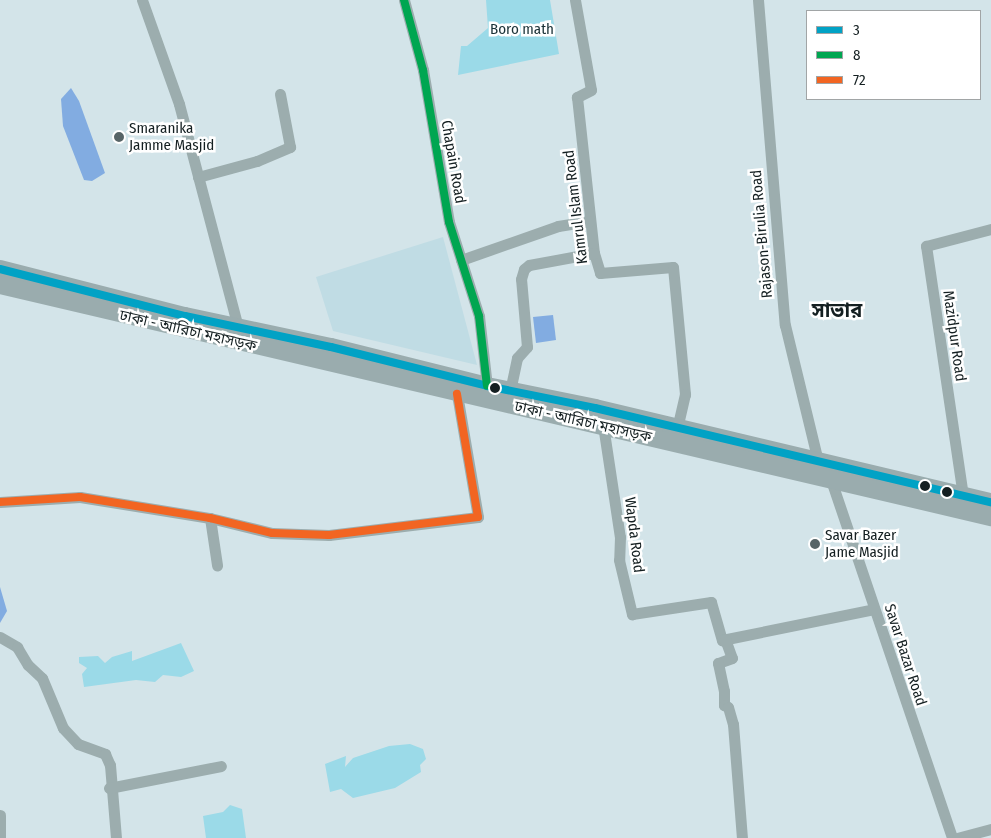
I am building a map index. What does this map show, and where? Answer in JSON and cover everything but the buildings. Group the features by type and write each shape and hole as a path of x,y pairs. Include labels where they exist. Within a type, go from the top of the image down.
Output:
{"highway":[{"name":"ঢাকা - আরিচা মহাসড়ক","path":"0,269 487,386 991,502"},
{"name":"ঢাকা - আরিচা মহাসড়ক","path":"0,285 457,394 603,426 991,517"}],"street":[{"path":"142,0 179,104 238,327"},
{"name":"Chapain Road","path":"404,0 423,70 446,206 479,316 487,386"},
{"name":"Kamrul Islam Road","path":"575,0 591,90 577,97 594,253 600,273 673,267 685,394 677,430"},
{"name":"Rajason-Birulia Road","path":"758,0 785,325 818,461"},
{"path":"198,177 257,161 290,147 280,94"},
{"path":"461,260 558,226 590,221"},
{"name":"Mazidpur Road","path":"963,496 926,246 991,229"},
{"path":"510,391 518,358 527,347 521,279 524,269 535,264 594,253"},
{"path":"0,502 80,497 210,518 272,533 329,535 478,516 457,394"},
{"name":"Wapda Road","path":"603,426 620,537 619,560 632,614 710,602 722,640 725,639"},
{"name":"Savar Bazar Road","path":"831,480 952,838"},
{"path":"210,518 217,565"},
{"path":"742,838 733,724 728,707 724,705 724,691 718,663 732,658 725,639 874,608"},
{"path":"0,638 17,647 28,665 42,678 63,728 78,744 104,754 110,765 109,788 116,838"},
{"path":"109,788 221,766"},
{"path":"0,815 0,838"},
{"path":"958,838 991,829"}],"shaded area":[{"path":"71,88 79,101 105,173 92,181 84,180 63,126 61,99"},
{"path":"443,237 477,365 333,331 316,277"},
{"path":"553,315 556,340 536,343 533,317"},
{"path":"0,587 7,611 0,623"}],"green space":[{"name":"Boro math","path":"486,0 550,0 559,54 458,75 461,46 467,46 488,28"},
{"path":"181,643 194,671 181,677 163,675 155,682 136,680 84,687 82,674 87,668 79,663 79,657 98,656 105,663 112,657 132,651 132,661"},
{"path":"410,744 423,749 426,759 420,765 421,772 395,788 353,798 341,789 330,792 325,764 346,756 345,767 353,758 389,746"},
{"path":"230,805 242,809 246,838 206,838 203,816 223,812"}],"transit line":[{"name":"8","path":"404,0 423,70 449,222 479,316 487,386"},
{"name":"3","path":"0,269 185,316 331,347 487,386 595,408 991,502"},
{"name":"72","path":"0,502 80,497 210,518 272,533 329,535 478,517 457,394"}],"place":[{"name":"Smaranika Jamme Masjid","path":"119,137"},
{"name":"Savar Bazer Jame Masjid","path":"815,544"}],"district":[{"name":"সাভার","path":"837,310"}]}
